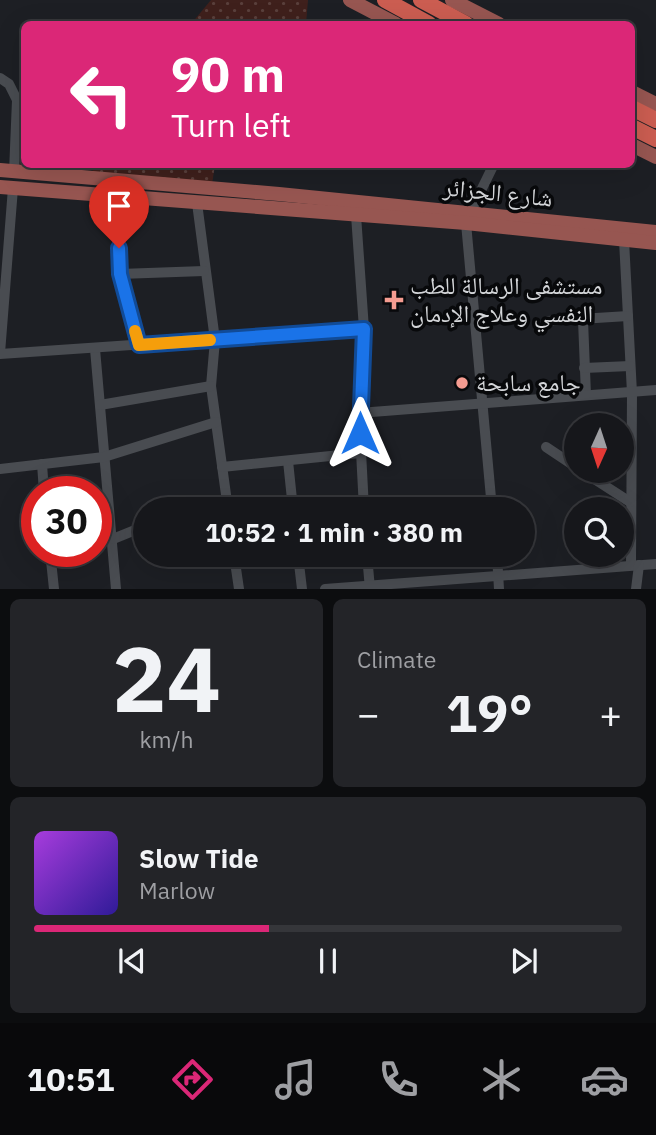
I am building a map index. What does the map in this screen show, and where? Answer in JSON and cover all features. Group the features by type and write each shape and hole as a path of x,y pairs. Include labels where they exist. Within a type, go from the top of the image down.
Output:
{"highway":[{"path":"384,0 423,21"},
{"path":"421,0 460,21"},
{"path":"635,110 656,120"},
{"path":"635,128 656,139"}],"main road":[{"path":"350,0 390,21"},
{"path":"457,1 494,21"},
{"path":"635,94 656,104"},
{"path":"635,146 656,157"},
{"path":"6,187 7,171"},
{"name":"شارع الجزائر","path":"7,171 278,202 656,232"},
{"name":"شارع الجزائر","path":"6,187 197,203 278,202 356,215 468,218 656,243"}],"street":[{"path":"0,78 9,84 17,100 7,171"},
{"path":"491,497 468,218 492,168"},
{"path":"6,187 0,353 95,349 364,329"},
{"path":"116,196 120,274 139,345"},
{"path":"197,203 215,340 211,386 226,497"},
{"path":"356,215 364,329 359,412 363,497"},
{"path":"624,240 632,393 630,497"},
{"path":"120,274 204,271"},
{"path":"548,321 628,316"},
{"path":"583,320 586,396"},
{"path":"95,349 116,589"},
{"path":"584,368 630,366"},
{"path":"100,405 211,386"},
{"path":"359,412 656,390"},
{"path":"0,469 104,457 216,422"},
{"path":"545,447 564,459"},
{"path":"222,467 360,453"},
{"path":"288,461 292,497"},
{"path":"42,464 43,476"},
{"path":"601,483 622,497"},
{"path":"113,539 133,531"},
{"path":"634,552 636,589"},
{"path":"325,589 656,564"},
{"path":"52,567 54,589"},
{"path":"236,567 239,589"},
{"path":"299,567 302,589"},
{"path":"368,567 370,587"},
{"path":"498,567 499,589"}],"shaded area":[{"path":"211,0 308,0 306,21 194,21"},
{"path":"92,168 215,168 212,184 93,172"}],"slow traffic":[{"path":"135,331 139,345 210,340"}],"place":[{"name":"مستشفى الرسالة للطب النفسي وعلاج الإدمان","path":"394,300"},
{"name":"جامع سابحة","path":"462,383"}],"route":[{"path":"119,248 120,274 139,345 364,329 360,433"}]}
